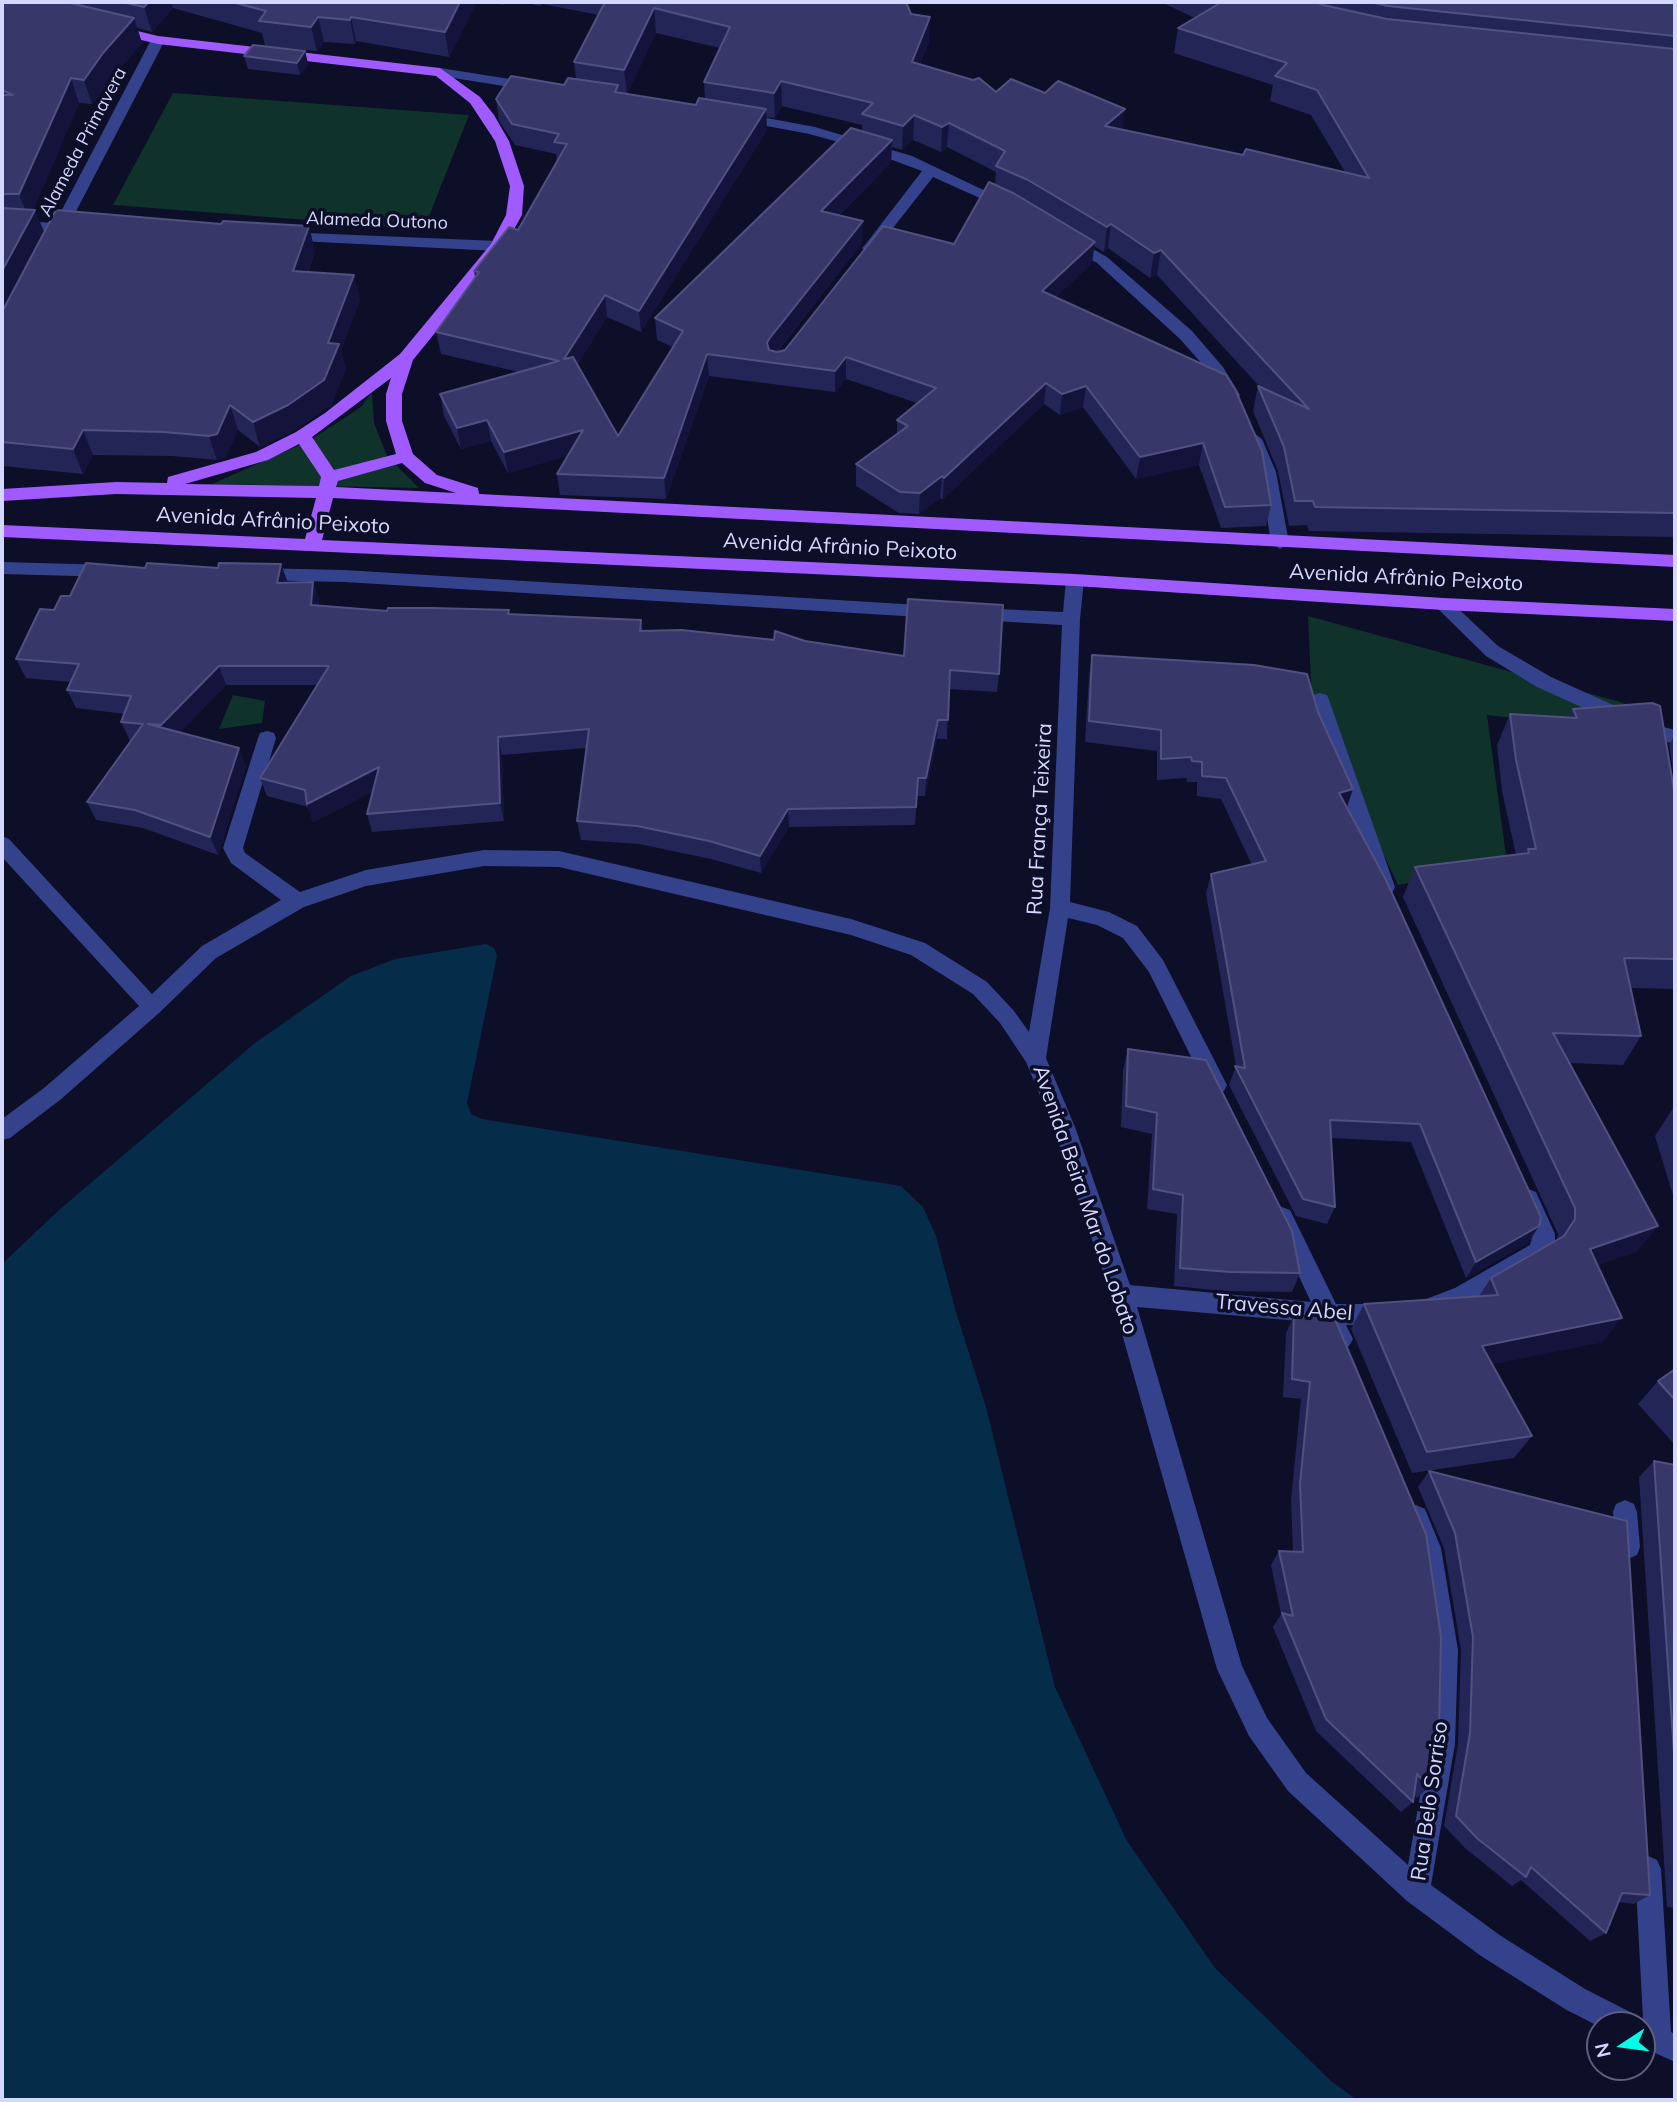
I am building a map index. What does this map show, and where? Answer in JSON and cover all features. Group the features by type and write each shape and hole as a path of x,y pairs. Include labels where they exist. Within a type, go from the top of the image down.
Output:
{"main road":[{"path":"92,25 158,40 440,72 475,100 502,141 517,186 514,215 498,246 406,358 331,417 302,436 262,456 223,469 163,484 116,488"},
{"path":"406,358 397,380 394,407 394,421 405,457 431,479 498,501"},
{"path":"302,436 328,485 312,546"},
{"path":"328,485 405,457"},
{"name":"Avenida Afrânio Peixoto","path":"2,495 116,488 328,485 498,501 1675,561"},
{"name":"Avenida Afrânio Peixoto","path":"2,531 1075,580 1443,604 1675,615"}],"street":[{"name":"Alameda Primavera","path":"47,251 158,40"},
{"path":"440,72 546,89"},
{"path":"722,114 810,130 862,144 931,170 1019,210"},
{"path":"863,257 931,170"},
{"path":"2,225 88,228"},
{"path":"1055,232 1102,260 1186,335 1217,371 1244,415 1268,472 1280,542"},
{"name":"Alameda Outono","path":"265,236 498,246"},
{"path":"2,568 129,571"},
{"path":"237,573 344,576 1071,619"},
{"name":"Rua França Teixeira","path":"1035,1058 1060,908 1071,619 1075,580"},
{"path":"1443,604 1492,651 1523,670 1655,732 1675,737"},
{"path":"1320,701 1391,901"},
{"path":"1655,732 1660,759"},
{"path":"267,738 233,848 238,858 297,901"},
{"path":"2,844 152,1007"},
{"name":"Avenida Beira Mar do Lobato","path":"2,1131 52,1094 152,1007 209,952 297,901 366,878 484,858 559,859 851,927 918,949 980,988 1007,1017 1035,1058 1064,1127 1122,1295 1230,1670 1249,1712 1297,1782 1417,1891 1502,1953 1599,2011"},
{"path":"1060,908 1102,919 1129,932 1156,966 1225,1102"},
{"name":"Travessa Abel","path":"1122,1295 1345,1315 1388,1314 1434,1307 1463,1295 1538,1252 1544,1243 1544,1234 1521,1184"},
{"path":"1274,1201 1330,1313 1351,1362"},
{"name":"Rua Belo Sorriso","path":"1408,1499 1429,1548 1445,1650 1442,1744 1417,1891"},
{"path":"1625,1512 1629,1568"},
{"path":"1646,1847 1659,2041"}],"green space":[{"path":"173,93 469,115 424,229 113,205"},
{"path":"372,392 374,423 387,456 419,488 212,484 309,441 361,407"},
{"path":"1308,616 1624,703 1605,728 1487,715 1507,863 1398,885 1312,704"},
{"path":"233,695 265,701 262,723 219,729"}],"water":[{"path":"486,944 494,948 497,956 467,1103 471,1114 482,1119 901,1186 923,1207 936,1236 956,1312 986,1407 1055,1687 1127,1841 1215,1968 1331,2081 1357,2100 2,2100 2,1264 59,1210 255,1043 351,976 395,959"}],"building":[{"path":"2,2 66,2 134,18 103,53 84,80 71,78 19,194 2,194 2,95 13,95 2,90"},
{"path":"122,2 149,2 144,7"},
{"path":"232,2 460,2 445,32 351,17 350,20 318,17 311,27 259,21 266,11"},
{"path":"605,2 906,2 911,14 930,17 912,62 973,80 979,78 996,92 1011,79 1045,93 1058,81 1125,109 1105,126 1243,155 1246,149 1369,178 1317,90 1275,76 1287,63 1178,28 1220,3 1217,2 1316,2 1387,19 1675,49 1675,513 1315,507 1313,501 1295,501 1284,447 1258,386 1309,409 1161,250 1154,253 1111,224 1107,227 1028,180 996,166 1005,151 949,123 942,127 914,115 903,126 862,114 873,103 781,81 774,93 704,82 730,27 654,8 624,70 574,62"},
{"path":"1370,2 1675,2 1675,36 1388,6"},
{"path":"253,45 305,51 297,63 244,56"},
{"path":"511,76 564,85 568,78 618,85 615,92 696,105 699,98 766,109 639,311 605,295 564,359 573,357 618,436 683,331 655,318 851,128 892,140 821,211 863,221 769,339 769,350 785,350 883,226 954,244 989,182 1015,194 1095,242 1042,291 1226,375 1235,389 1262,451 1271,505 1225,507 1203,443 1140,457 1086,386 1062,394 1046,383 944,478 942,476 920,493 900,492 856,464 908,426 897,420 936,388 846,357 835,371 707,354 664,478 557,474 583,430 504,452 487,420 457,428 440,394 559,361 436,332 479,272 474,271 509,227 518,230 567,144 554,142 559,134 512,124 496,99"},
{"path":"2,208 35,210 2,271"},
{"path":"56,210 221,224 223,221 309,226 293,271 354,275 328,343 339,344 324,380 288,405 253,422 230,405 217,434 209,436 83,430 73,449 2,442 2,312"},
{"path":"86,563 145,568 147,563 218,568 219,563 281,564 277,583 313,582 311,605 387,611 388,608 509,610 508,614 641,620 640,631 682,630 774,640 775,631 805,641 904,656 908,599 1003,605 999,674 950,670 948,720 938,720 926,778 918,778 916,807 788,809 760,856 709,841 637,826 577,821 589,729 498,737 500,803 367,814 379,767 307,804 305,790 260,778 329,666 219,666 161,725 148,724 239,748 210,837 135,810 87,802 143,724 121,722 131,696 67,690 79,664 16,659 40,609 54,610 61,596 70,596"},
{"path":"1092,655 1254,665 1307,674 1318,712 1353,789 1339,793 1385,878 1541,1217 1539,1226 1476,1262 1420,1124 1330,1120 1335,1207 1303,1199 1235,1066 1245,1068 1211,874 1266,861 1226,778 1202,776 1202,762 1192,761 1191,757 1161,759 1161,730 1089,721"},
{"path":"1652,703 1660,706 1675,796 1675,959 1624,958 1641,1036 1553,1033 1658,1226 1590,1249 1622,1318 1482,1346 1532,1436 1427,1452 1364,1304 1498,1295 1491,1278 1564,1236 1575,1219 1575,1208 1415,867 1529,853 1528,849 1536,849 1516,760 1510,714 1577,718 1573,709"},
{"path":"1128,1049 1206,1060 1292,1231 1300,1273 1180,1268 1183,1195 1153,1189 1157,1113 1126,1106"},
{"path":"1332,1312 1426,1534 1441,1637 1439,1732 1429,1787 1417,1774 1413,1802 1326,1719 1282,1613 1293,1616 1279,1551 1303,1552 1300,1484 1310,1382 1292,1379 1294,1315"},
{"path":"1675,1369 1675,1400 1658,1381"},
{"path":"1654,1461 1675,1465 1675,1768"},
{"path":"1429,1471 1627,1521 1650,1895 1622,1893 1606,1933 1531,1867 1526,1877 1478,1839 1456,1816 1470,1733 1473,1637 1455,1533"}]}
